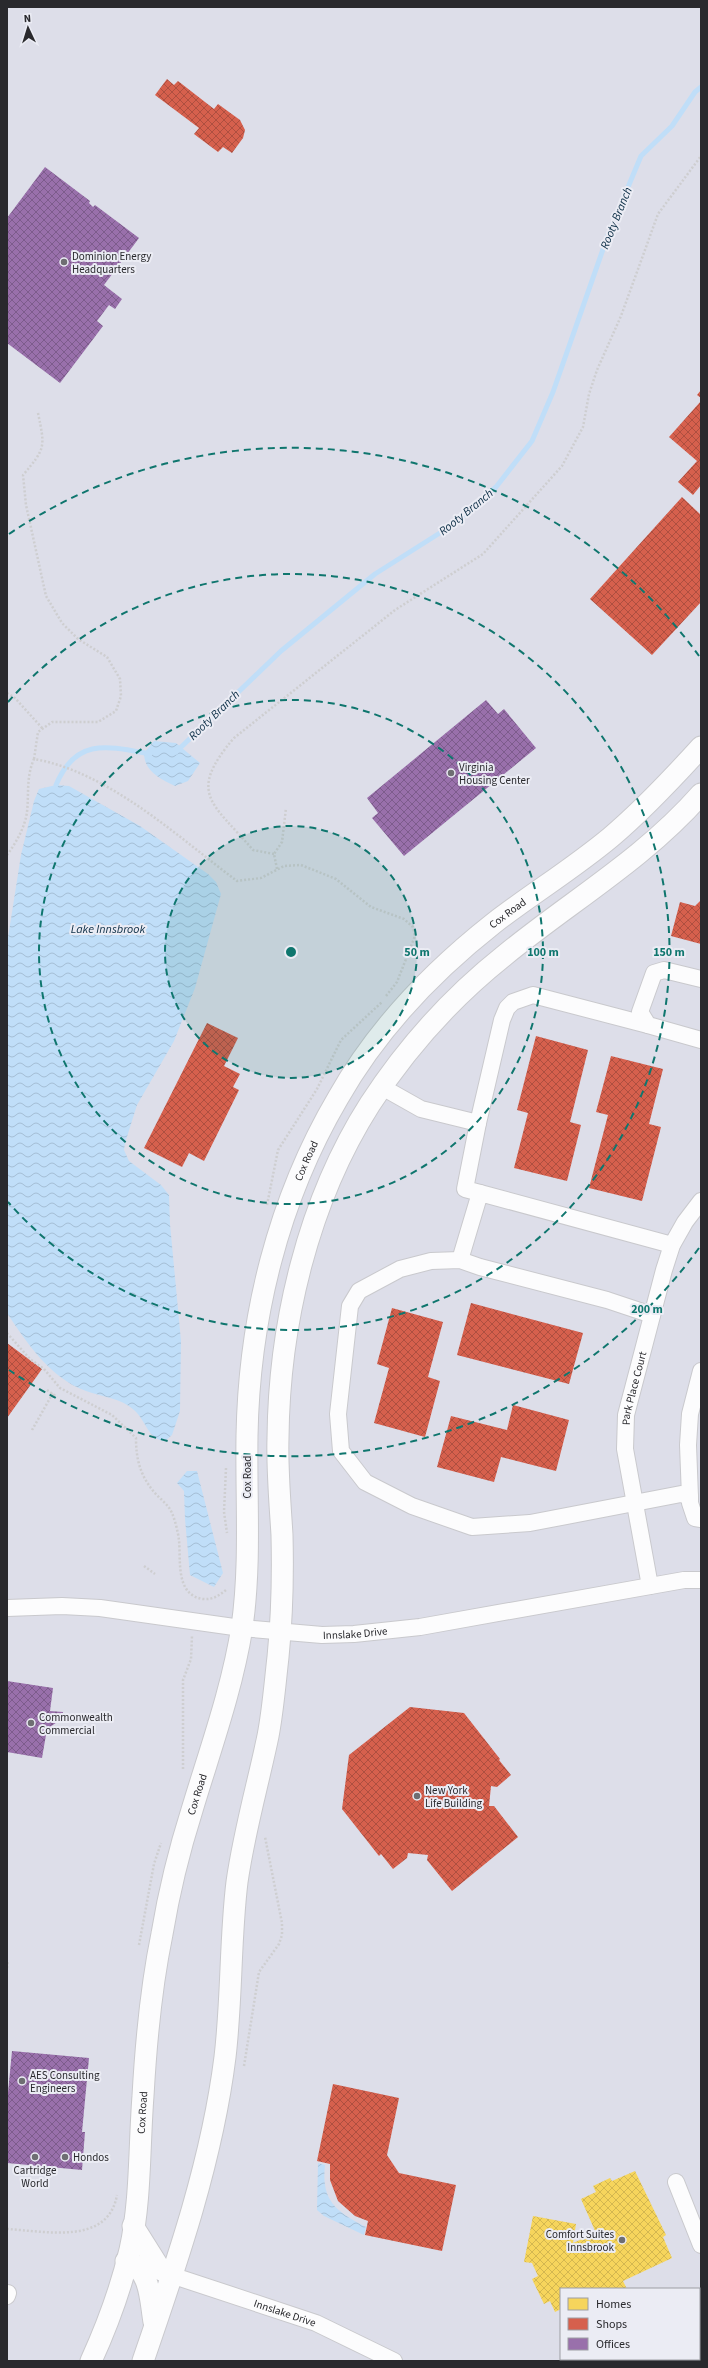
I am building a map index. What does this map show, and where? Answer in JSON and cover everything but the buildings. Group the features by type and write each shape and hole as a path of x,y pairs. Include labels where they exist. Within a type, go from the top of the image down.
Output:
{"main road":[{"name":"Cox Road","path":"91,2361 108,2319 126,2261 133,2226 139,2178 146,2048 158,1951 174,1874 191,1812 222,1717 242,1628 246,1577 248,1405 252,1357 260,1306 286,1208 308,1154 338,1096 367,1052 425,983 494,923 608,840 643,809 701,747"},
{"path":"143,2361 189,2220 216,2110 225,2057 238,1876 269,1729 280,1631 282,1541 278,1416 284,1350 295,1293 316,1219 333,1175 352,1136 382,1087 401,1060 436,1018 464,990 507,953 647,848 701,794"},
{"path":"133,2226 160,2269 171,2275"},
{"path":"126,2261 140,2267 145,2276 155,2326"}],"street":[{"path":"648,1025 640,1012 654,973 664,970 701,979"},
{"path":"672,1244 465,1189 478,1123 502,1020 507,1008 513,1002 533,995 701,1040"},
{"path":"382,1087 421,1109 478,1123"},
{"path":"460,1260 480,1193"},
{"name":"Park Place Court","path":"650,1586 625,1449 626,1415 672,1244 685,1222 701,1201"},
{"path":"652,1315 607,1300 480,1267 460,1260 431,1261 400,1269 359,1291 350,1306 338,1414 341,1451 365,1482 412,1506 472,1527 530,1523 635,1503 673,1494 690,1497"},
{"path":"701,1371 690,1414 688,1445 690,1497 693,1514 695,1518 701,1519"},
{"name":"Innslake Drive","path":"7,1608 62,1606 100,1608 242,1628 322,1635 387,1631 650,1586 701,1580"},
{"path":"676,2182 701,2245"},
{"name":"Innslake Drive","path":"171,2275 316,2323 394,2361"}],"path":[{"path":"274,854 253,850 209,799 208,777 216,759 234,738 395,610 483,554 562,466 583,428 589,394 597,370 621,316 658,214 701,156"},
{"path":"7,855 19,836 27,814 29,770 34,759 38,732 52,722 98,722 116,711 122,696 120,679 107,657 78,639 62,623 46,596 26,505 23,475 40,455 43,438 38,413"},
{"path":"7,693 15,698 42,729"},
{"path":"34,759 60,765 74,771 140,809 238,881 261,878 284,866 301,865 336,879 371,907 404,919 413,927 416,936 397,982 383,1001 341,1040 317,1089 278,1150 265,1212"},
{"path":"277,869 274,854 282,842 286,808"},
{"path":"7,1333 30,1359 44,1369 60,1388 112,1415 136,1438 137,1461 154,1492 165,1502 172,1513 179,1539 179,1570 188,1592 195,1598 206,1599 219,1596 229,1587"},
{"path":"47,1390 57,1397"},
{"path":"32,1430 53,1393"},
{"path":"227,1465 224,1512 228,1535"},
{"path":"144,1566 155,1574"},
{"path":"243,2071 259,1972 279,1944 282,1935 282,1923 265,1833"},
{"path":"7,1968 8,1960"}],"shaded area":[{"path":"7,7 701,7 701,2361 7,2361"}],"water":[{"path":"154,741 176,743 200,763 188,781 175,786 154,774 150,770 144,753"},
{"name":"Lake Innsbrook","path":"56,785 69,786 140,826 208,874 216,882 221,894 195,988 174,1041 137,1105 124,1150 129,1161 161,1185 169,1195 170,1224 181,1341 180,1411 172,1435 165,1441 159,1440 155,1437 138,1414 129,1406 117,1400 86,1391 61,1378 40,1358 7,1313 7,944 21,855 34,801 39,789"},
{"path":"187,1471 197,1471 223,1573 214,1587 190,1575 184,1491 177,1483"},
{"path":"318,2163 325,2165 324,2177 326,2188 328,2196 333,2204 346,2216 366,2227 364,2235 324,2216 317,2210"}],"waterway":[{"name":"Rooty Branch","path":"176,752 281,651 375,574 454,524 496,487 532,441 553,392 608,235 641,156 672,126 695,92 701,87"},
{"name":"Rooty Branch","path":"56,785 64,770 73,759 83,752 95,748 120,749 150,754"}],"place":[{"name":"Dominion Energy Headquarters","path":"64,262"},
{"name":"Virginia Housing Center","path":"451,773"},
{"name":"Commonwealth Commercial","path":"31,1723"},
{"name":"New York Life Building","path":"417,1796"},
{"name":"AES Consulting Engineers","path":"22,2081"},
{"name":"Cartridge World","path":"35,2157"},
{"name":"Hondos","path":"65,2157"},
{"name":"Comfort Suites Innsbrook","path":"622,2240"}]}
